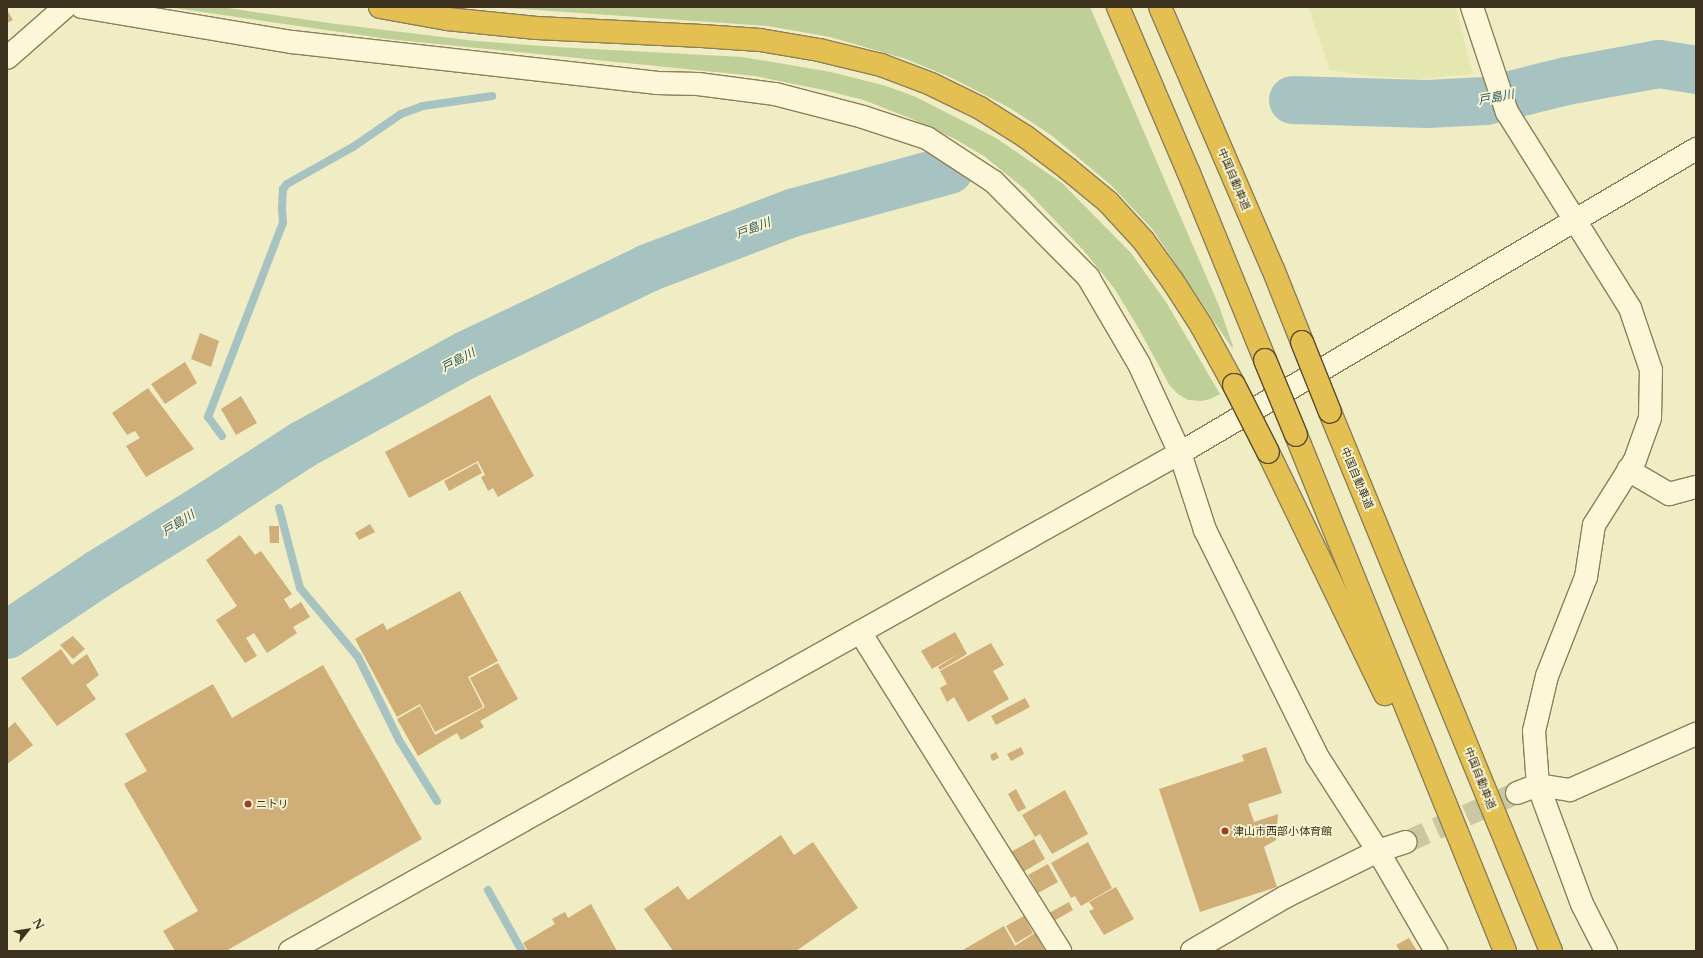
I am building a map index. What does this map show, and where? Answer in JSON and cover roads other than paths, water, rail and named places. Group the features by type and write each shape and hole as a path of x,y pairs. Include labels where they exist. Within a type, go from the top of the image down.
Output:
{"highway":[{"path":"380,7 447,19 537,28 760,40 819,50 873,63 931,84 980,108 1026,137 1108,202 1143,240 1172,280 1201,325 1234,385 1356,632 1505,951"},
{"path":"1118,7 1188,171 1505,951"},
{"name":"中国自動車道","path":"1160,7 1272,269 1551,951"},
{"path":"1170,7 1246,190 1272,269"}],"street":[{"path":"7,58 65,7"},
{"path":"82,7 292,42 648,82 698,84 775,94 863,117 927,138 994,182 1088,277 1139,364 1180,453 1205,530 1317,756 1378,851 1436,951"},
{"path":"1472,7 1506,112 1630,308 1651,370 1650,418 1635,460 1594,526 1586,577 1547,676 1534,731 1538,785 1582,904 1606,951"},
{"path":"290,951 1180,453 1696,149"},
{"path":"1628,470 1669,494 1696,487"},
{"path":"860,632 1060,951"},
{"path":"1517,793 1538,785 1570,790 1696,734"},
{"path":"1192,951 1285,897 1378,851 1406,842"}],"waterway":[{"name":"戸島川","path":"1293,100 1427,104 1486,101 1567,81 1659,64 1696,70"},
{"path":"222,436 208,417 283,223 283,189 287,184 353,147 401,114 423,106 492,96"},
{"name":"戸島川","path":"7,635 98,574 205,508 302,445 466,355 648,268 792,213 949,170"},
{"path":"279,508 300,588 358,657 399,740 437,801"},
{"path":"488,890 522,951"}],"tunnel":[{"path":"1406,842 1517,793"}],"place":[{"name":"ニトリ","path":"248,804"},
{"name":"津山市西部小体育館","path":"1225,831"}]}
